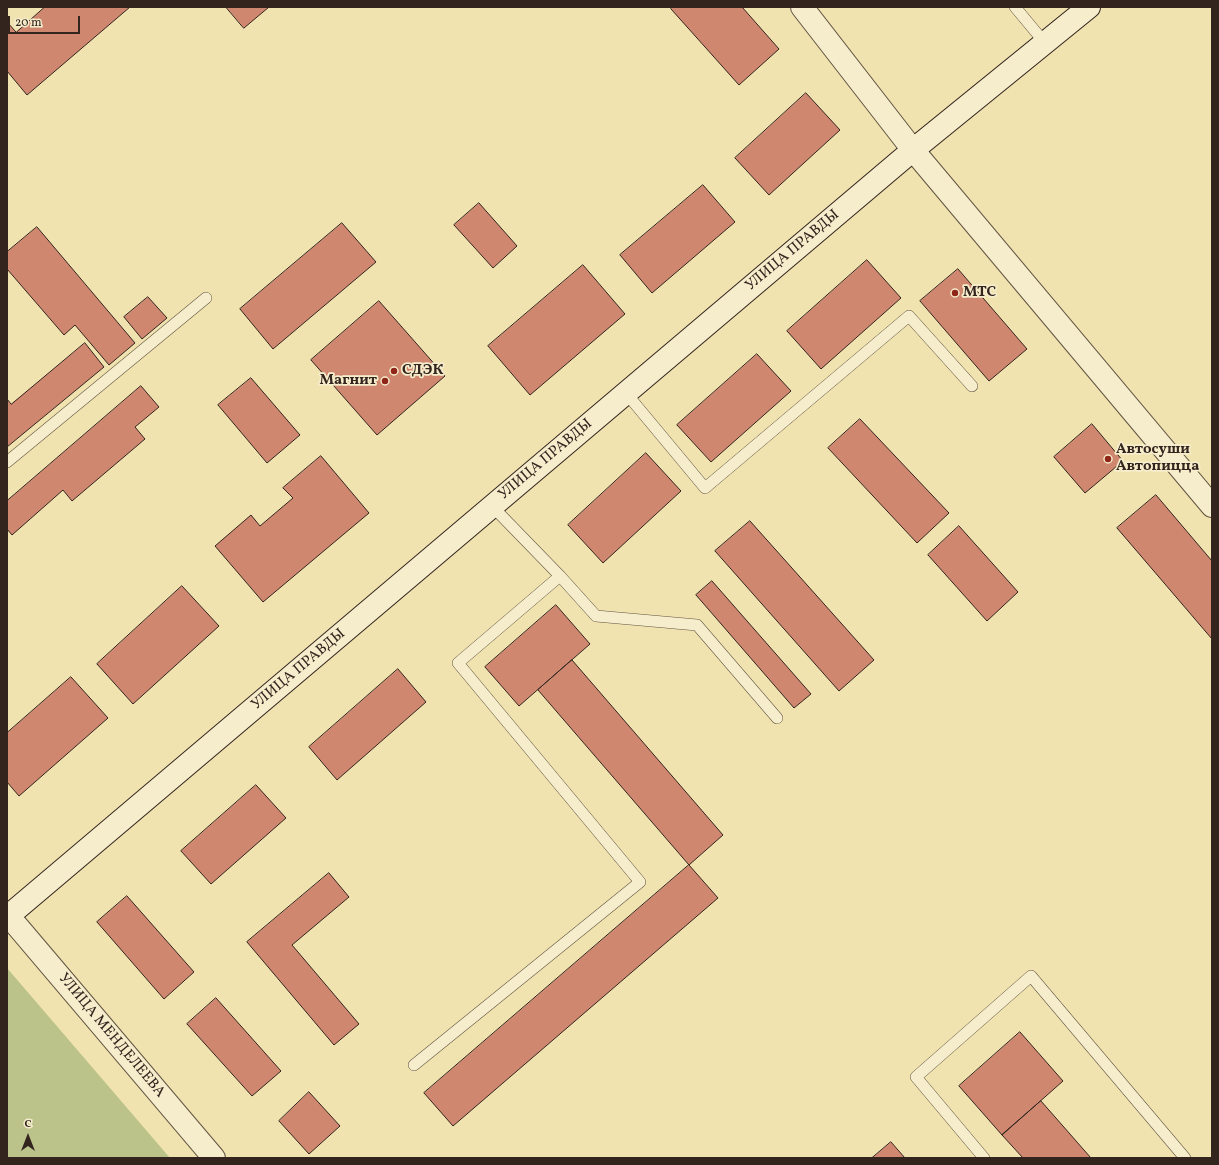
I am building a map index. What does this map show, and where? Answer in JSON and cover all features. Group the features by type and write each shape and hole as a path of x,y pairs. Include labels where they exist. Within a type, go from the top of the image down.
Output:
{"street":[{"path":"802,7 913,150 1212,506"},
{"name":"УЛИЦА ПРАВДЫ","path":"7,916 913,150 1089,7"},
{"name":"УЛИЦА МЕНДЕЛЕЕВА","path":"7,916 214,1158"}],"lane":[{"path":"1015,7 1045,43"},
{"path":"7,462 206,298"},
{"path":"626,393 705,488 910,316 972,386"},
{"path":"492,506 560,576 596,616 697,625 777,718"},
{"path":"414,1065 640,882 458,663 560,576"},
{"path":"984,1158 916,1077 1031,976 1185,1158"}],"green space":[{"path":"7,968 170,1158 7,1158"}],"building":[{"path":"45,7 130,7 27,95 7,71 7,22 16,32"},
{"path":"226,7 269,7 244,28"},
{"path":"672,7 742,7 779,49 739,85 671,9"},
{"path":"806,93 840,130 769,195 735,158"},
{"path":"703,185 735,222 652,293 620,255"},
{"path":"479,203 517,246 493,268 454,225"},
{"path":"342,223 376,262 273,349 240,309"},
{"path":"37,227 135,343 109,365 75,325 64,335 7,269 7,252"},
{"path":"867,260 901,298 821,369 787,331"},
{"path":"583,265 625,314 530,395 488,346"},
{"path":"958,269 1027,349 989,381 920,301"},
{"path":"148,297 167,318 142,339 124,317"},
{"path":"379,301 445,376 377,435 311,360"},
{"path":"85,343 104,367 7,447 7,399 11,404"},
{"path":"757,354 791,391 711,462 677,425"},
{"path":"251,378 300,435 267,463 218,405"},
{"path":"141,386 159,407 135,427 145,439 72,501 63,490 12,535 7,529 7,501"},
{"path":"860,419 949,513 917,543 828,448"},
{"path":"1092,424 1123,461 1085,493 1054,457"},
{"path":"646,453 681,491 603,563 568,525"},
{"path":"321,456 369,513 263,602 215,546 251,515 260,526 293,498 283,488"},
{"path":"1156,495 1212,561 1212,639 1117,528"},
{"path":"750,521 874,660 839,691 715,551"},
{"path":"959,526 1018,592 987,621 928,555"},
{"path":"712,581 811,694 794,708 696,595"},
{"path":"182,586 219,626 133,704 97,664"},
{"path":"556,605 590,644 519,706 485,667"},
{"path":"572,660 723,835 689,865 538,690"},
{"path":"398,669 426,702 337,780 309,747"},
{"path":"71,677 108,718 19,796 7,782 7,733"},
{"path":"256,785 286,818 211,884 181,851"},
{"path":"689,865 718,898 453,1126 424,1093"},
{"path":"329,873 349,897 292,945 359,1024 334,1045 247,942"},
{"path":"127,896 194,972 164,999 97,922"},
{"path":"216,998 281,1071 252,1096 187,1024"},
{"path":"1020,1032 1063,1081 1002,1135 959,1086"},
{"path":"309,1092 340,1126 309,1154 279,1121"},
{"path":"1041,1101 1091,1158 1023,1158 1002,1135"},
{"path":"891,1142 905,1158 872,1158"}],"place":[{"name":"МТС","path":"955,293"},
{"name":"СДЭК","path":"394,371"},
{"name":"Магнит","path":"385,381"},
{"name":"Автосуши Автопицца","path":"1108,459"}]}
